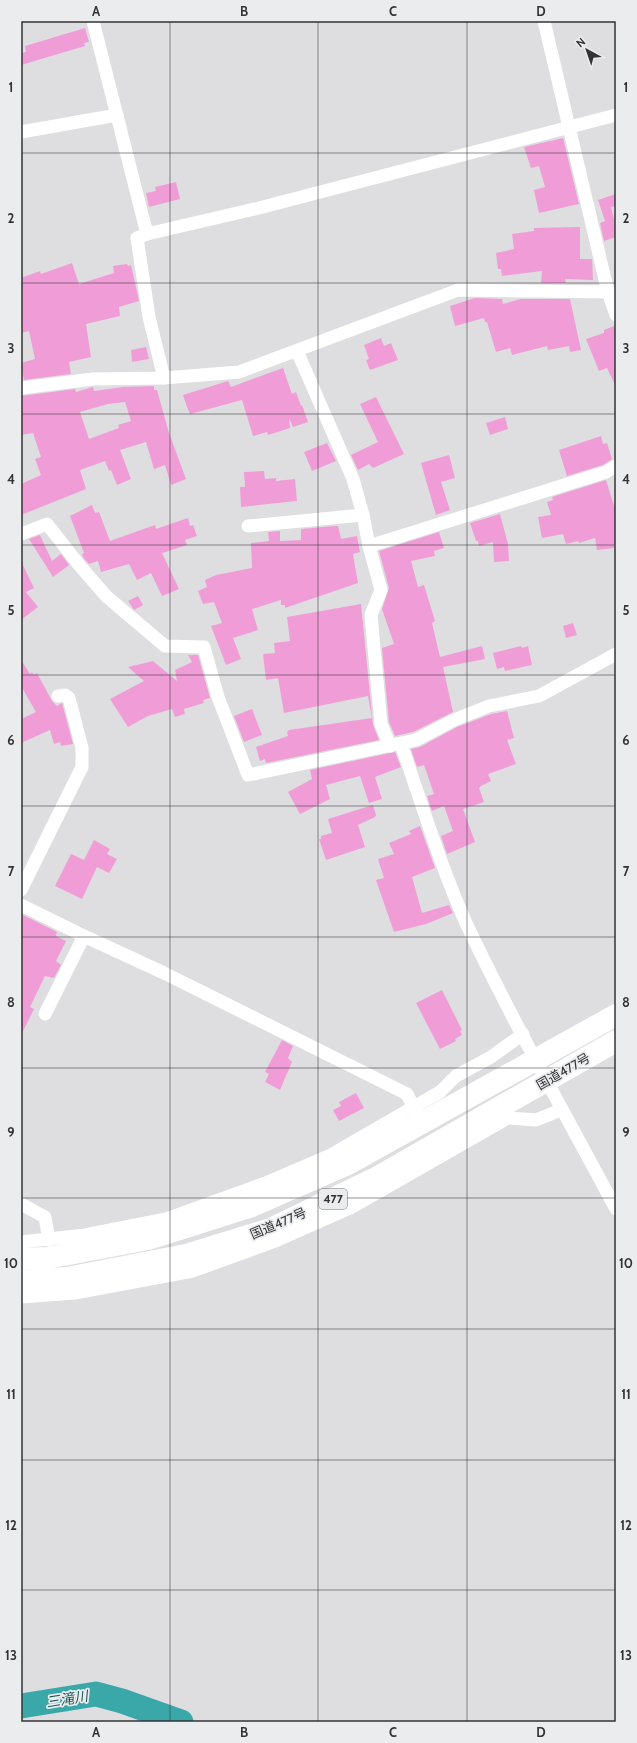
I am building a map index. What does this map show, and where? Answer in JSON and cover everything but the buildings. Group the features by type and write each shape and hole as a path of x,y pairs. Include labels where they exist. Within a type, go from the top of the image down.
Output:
{"highway":[{"name":"国道477号","path":"21,1259 47,1258 148,1239 252,1206 348,1164 417,1116 536,1061 616,1015"},
{"name":"国道477号","path":"21,1281 67,1278 186,1255 271,1229 376,1178 616,1041"}],"street":[{"path":"93,21 147,234"},
{"path":"544,21 612,292 616,315"},
{"path":"21,132 117,115"},
{"path":"164,378 149,317 137,238 147,234 259,208 616,115"},
{"path":"21,388 93,379 164,378 239,372 458,290 612,292"},
{"path":"297,351 353,478 381,590 371,615 381,724 396,745 466,923 523,1034 545,1081 616,1209"},
{"path":"369,546 598,474 616,466"},
{"path":"248,526 363,514"},
{"path":"21,534 47,524 106,596 165,646 204,647 218,697 248,775 416,740 454,720 489,706 539,696 616,654"},
{"path":"21,890 82,767 82,748 69,698 65,695 58,696"},
{"path":"21,905 164,973 407,1094 417,1116"},
{"path":"45,1014 84,936"},
{"path":"21,1242 49,1240 125,1228 166,1219 205,1206 331,1155 417,1116 456,1076 491,1057 523,1034"},
{"path":"21,1297 75,1293 193,1271 273,1242 352,1207 508,1118 536,1120 561,1110"},
{"path":"21,1204 45,1217 49,1240"}],"waterway":[{"name":"三滝川","path":"21,1706 96,1694 122,1701 181,1722"}]}
